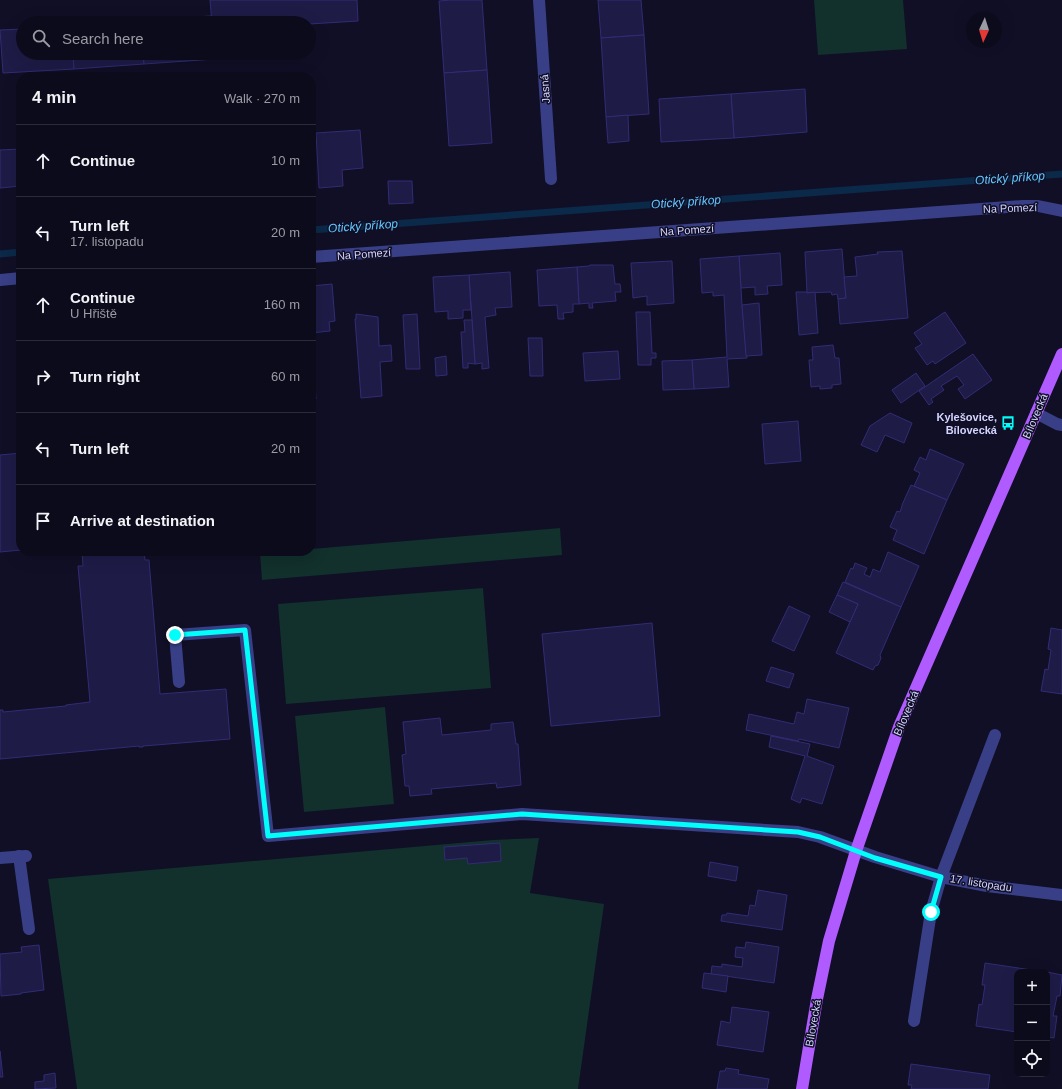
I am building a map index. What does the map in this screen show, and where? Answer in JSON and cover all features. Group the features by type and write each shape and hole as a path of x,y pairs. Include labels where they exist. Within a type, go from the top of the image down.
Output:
{"main road":[{"name":"Bílovecká","path":"802,1089 823,968 835,920 856,851 899,727 1062,354"}],"street":[{"name":"Jasná","path":"539,0 551,179"},
{"name":"Na Pomezí","path":"316,257 1022,206 1038,206 1062,212"},
{"path":"0,280 16,278"},
{"path":"1036,412 1057,424 1062,425"},
{"name":"17. listopadu","path":"178,682 175,635 245,630 268,836 522,814 798,832 820,837 875,858 941,877 987,886 1062,895"},
{"path":"914,1021 931,912 941,877 995,736"},
{"path":"0,858 23,856 28,930"}],"green space":[{"path":"814,0 903,0 907,49 818,55"},
{"path":"560,528 562,555 262,580 260,556 316,556 316,549"},
{"path":"483,588 491,688 286,704 278,604"},
{"path":"385,707 394,804 304,812 295,716"},
{"path":"539,838 530,893 604,904 578,1089 77,1089 48,879 493,840"}],"building":[{"path":"210,0 357,0 358,21 316,24 316,16 211,16"},
{"path":"482,0 487,70 444,73 439,1"},
{"path":"598,0 641,0 644,35 601,38"},
{"path":"16,29 16,60 73,60 74,69 3,73 0,30"},
{"path":"644,35 649,114 606,117 601,38"},
{"path":"73,60 144,60 144,64 74,69"},
{"path":"144,60 201,60 144,64"},
{"path":"487,70 492,143 449,146 444,73"},
{"path":"805,89 807,132 734,138 731,94"},
{"path":"731,94 734,138 661,142 659,99"},
{"path":"628,115 629,141 608,143 606,117"},
{"path":"360,130 363,168 342,170 343,186 319,188 316,133"},
{"path":"16,149 16,186 0,188 0,150"},
{"path":"388,181 412,181 413,203 389,204"},
{"path":"842,249 846,298 838,299 837,294 832,295 831,292 807,293 805,252"},
{"path":"902,251 908,318 840,324 838,299 846,298 844,277 857,276 855,257 878,254 877,252"},
{"path":"780,253 782,285 767,286 768,294 755,295 755,287 741,288 739,256"},
{"path":"739,256 747,358 727,359 729,387 694,389 692,360 727,357 724,295 713,296 713,292 702,293 700,259"},
{"path":"672,261 674,303 647,305 647,296 633,298 631,263"},
{"path":"590,265 613,265 615,284 620,284 621,292 615,292 616,301 592,303 593,308 589,308 589,303 579,304 577,267"},
{"path":"577,267 579,304 573,304 573,312 563,313 564,319 558,319 557,305 539,306 537,270"},
{"path":"510,272 512,307 495,308 496,315 485,317 489,368 482,369 482,363 475,364 469,275"},
{"path":"469,275 471,310 463,310 463,318 448,319 448,311 435,312 433,277"},
{"path":"332,284 335,321 329,322 330,331 316,332 316,286"},
{"path":"796,292 815,292 818,333 799,335"},
{"path":"759,303 762,355 746,356 742,305"},
{"path":"636,312 650,312 652,353 656,353 656,358 651,358 651,365 638,365"},
{"path":"945,312 966,343 935,364 933,361 927,365 915,348 922,344 914,333"},
{"path":"356,314 378,317 379,346 391,345 392,361 380,362 382,396 361,398 355,319"},
{"path":"417,314 420,369 406,369 403,315"},
{"path":"464,320 472,320 475,364 468,363 468,368 463,368 461,332 465,332"},
{"path":"528,338 542,338 543,376 530,376"},
{"path":"833,345 835,358 839,358 841,384 832,385 832,388 820,389 820,386 811,387 809,360 813,360 812,347"},
{"path":"618,351 620,379 585,381 583,353"},
{"path":"973,354 992,380 965,399 958,389 964,385 957,376 941,386 944,390 931,399 933,402 929,405 919,391"},
{"path":"446,356 447,375 436,376 435,358"},
{"path":"692,360 694,389 663,390 662,361"},
{"path":"916,373 925,386 901,403 892,390"},
{"path":"890,413 912,423 904,443 885,435 877,452 861,445 870,426"},
{"path":"798,421 801,461 765,464 762,424"},
{"path":"930,449 964,464 947,500 914,486 920,473 914,470 920,457 926,460"},
{"path":"16,453 16,550 0,552 0,455"},
{"path":"911,485 947,500 924,554 893,540 897,530 890,527 897,511 900,512"},
{"path":"888,552 919,566 901,607 845,582 851,568 853,569 855,563 867,568 864,574 870,577 873,569 880,572"},
{"path":"82,556 145,556 145,560 149,560 160,694 226,689 230,739 0,759 0,710 3,710 3,712 66,706 90,702 78,566 83,566"},
{"path":"843,582 901,607 880,655 881,658 878,665 875,666 873,670 836,653 858,604 837,595"},
{"path":"837,595 858,604 850,622 829,612"},
{"path":"789,606 810,616 794,651 772,641"},
{"path":"652,623 660,716 551,726 542,634"},
{"path":"1051,628 1062,630 1062,694 1041,691 1045,669 1048,670 1051,650 1048,649"},
{"path":"771,667 794,674 789,688 766,681"},
{"path":"807,699 849,708 839,748 799,739 798,741 746,730 749,714 794,724 797,712 804,714"},
{"path":"440,718 442,735 491,730 491,724 513,722 516,744 518,744 521,785 497,788 496,783 431,789 432,794 410,796 409,786 405,786 402,755 406,754 403,722"},
{"path":"771,736 810,744 807,756 834,766 822,804 802,798 800,803 791,799 805,756 769,747"},
{"path":"500,843 501,861 468,864 467,858 445,860 444,847"},
{"path":"710,862 738,867 736,881 708,876"},
{"path":"758,890 787,895 782,930 721,921 722,915 726,915 727,913 748,916 750,905 755,906"},
{"path":"746,942 779,947 774,983 711,974 712,966 722,967 722,964 742,967 743,958 735,957 736,947 745,948"},
{"path":"39,945 44,990 1,996 0,954 22,952 21,947"},
{"path":"985,963 1025,969 1014,969 1014,1032 976,1026 979,1004 982,1005 985,985 982,985"},
{"path":"704,973 728,976 726,992 702,988"},
{"path":"1050,973 1062,975 1060,996 1057,996 1053,1016 1057,1016 1054,1038 1050,1037"},
{"path":"732,1007 769,1012 763,1052 717,1045 721,1021 730,1023"},
{"path":"0,1051 3,1077 0,1077"},
{"path":"911,1064 990,1075 988,1089 911,1089 912,1085 908,1085"},
{"path":"726,1068 739,1070 738,1074 769,1079 767,1089 717,1089 720,1071 725,1071"},
{"path":"55,1073 56,1088 35,1089 35,1082 44,1081 44,1075"}],"waterway":[{"name":"Otický příkop","path":"316,230 1062,174"},
{"name":"Otický příkop","path":"0,254 16,252"}],"place":[{"name":"Kylešovice, Bílovecká","path":"1008,423"}],"route":[{"path":"175,635 245,630 268,836 522,814 807,833 875,858 941,877 931,912"}]}
